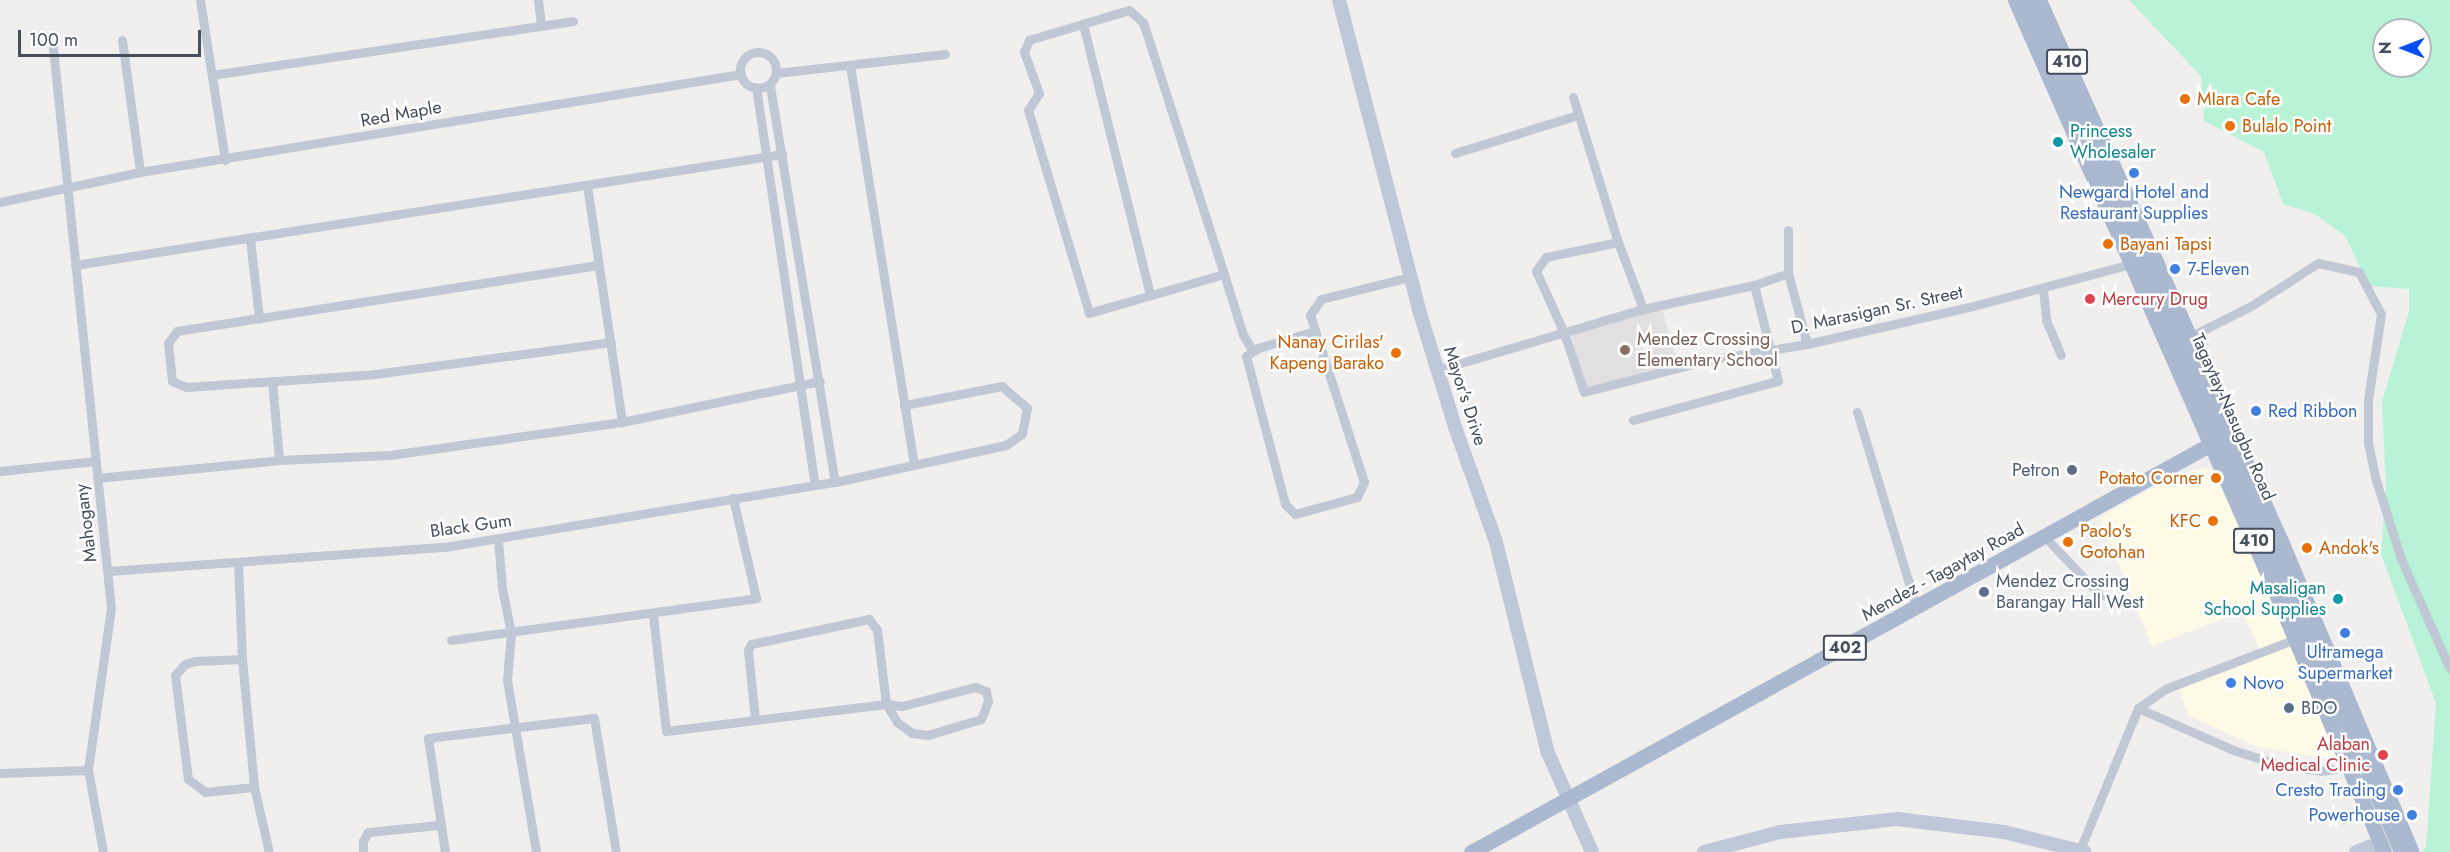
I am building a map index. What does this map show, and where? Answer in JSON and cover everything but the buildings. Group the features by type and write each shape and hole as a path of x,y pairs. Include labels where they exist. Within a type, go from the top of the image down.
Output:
{"main road":[{"name":"Tagaytay-Nasugbu Road","path":"2015,0 2169,345 2382,847"},
{"name":"Tagaytay-Nasugbu Road","path":"2026,0 2292,596 2401,852"},
{"name":"Tagaytay-Nasugbu Road","path":"2039,0 2233,432 2412,852"},
{"name":"402","path":"2211,444 2233,432"},
{"name":"Mendez - Tagaytay Road","path":"1471,852 1917,609 2211,444"}],"street":[{"path":"200,0 225,160"},
{"path":"538,0 541,24"},
{"name":"Mayor's Drive","path":"1339,0 1410,277 1437,370 1496,542 1548,753 1566,800 1592,852"},
{"path":"1224,274 1089,313 1028,110 1040,93 1024,52 1029,40 1129,10 1143,22 1224,274 1243,335 1253,351"},
{"path":"212,75 573,21"},
{"path":"1083,24 1150,295"},
{"path":"122,40 140,172"},
{"name":"Mahogany","path":"52,48 108,571 109,640 90,736 88,770 103,852"},
{"path":"770,86 756,87 746,83 741,74 744,60 755,53 769,56 776,73 770,86 835,482"},
{"path":"776,73 945,54"},
{"path":"850,65 914,465"},
{"name":"Red Maple","path":"0,202 140,172 225,160 741,74"},
{"path":"756,87 802,384 815,484"},
{"path":"1573,97 1618,242 1643,309"},
{"path":"1455,153 1578,115"},
{"path":"75,265 782,154"},
{"path":"587,185 622,422"},
{"path":"1788,230 1788,273 1807,344"},
{"path":"249,239 259,318"},
{"path":"1564,333 1536,271 1539,262 1546,257 1618,242"},
{"path":"2169,345 2251,306 2318,263 2359,272 2381,314 2368,400 2368,442 2375,477 2400,560 2450,669"},
{"name":"D. Marasigan Sr. Street","path":"1564,333 1584,392 1768,349 1807,344 2043,289 2131,264"},
{"path":"598,265 177,331 168,343 172,381 186,387 375,374 611,342"},
{"path":"1437,370 1643,309 1754,285 1788,273"},
{"path":"1315,331 1253,351 1246,356 1284,504 1295,513 1357,497 1364,482 1310,315 1321,299 1410,277"},
{"path":"1633,420 1778,381 1768,349 1754,285"},
{"path":"2043,289 2046,320 2061,355"},
{"path":"272,381 279,460"},
{"path":"97,478 279,460 390,454 622,422 820,381"},
{"name":"Black Gum","path":"108,571 238,563 498,540 835,482 1006,444 1022,434 1027,408 1002,386 904,405"},
{"path":"1857,412 1917,609"},
{"path":"0,460 1,471 95,461"},
{"path":"451,640 653,615 756,598 733,498"},
{"path":"2045,537 2101,596"},
{"path":"498,540 502,588 511,633 507,680 536,852"},
{"path":"238,563 242,659 254,787 270,852"},
{"path":"653,615 666,731 886,704 902,706 975,687 986,691 988,701 981,719 928,735 912,733 897,722 886,704 877,630 869,619 751,644 748,650 755,720"},
{"path":"1704,852 1780,831 1897,819 1974,826 2081,851 2138,708 2165,689 2295,639"},
{"path":"242,659 195,661 185,664 175,675 188,779 205,792 254,787"},
{"path":"2138,708 2236,751 2283,766 2320,771 2350,767"},
{"path":"445,852 439,825 428,738 513,725 594,718 616,852"},
{"path":"0,773 88,770"},
{"path":"363,852 363,841 368,832 439,825"},
{"path":"2356,852 2382,847"}],"shaded area":[{"name":"Mendez Crossing Elementary School","path":"1662,308 1678,366 1586,391 1570,333"},
{"path":"2207,468 2220,473 2342,761 2258,747 2189,716 2177,685 2260,651 2243,611 2152,646 2100,517 2153,488 2191,471"}],"green space":[{"path":"2129,0 2450,0 2450,852 2422,852 2426,847 2436,703 2381,554 2386,487 2382,402 2409,311 2409,289 2369,286 2345,236 2315,214 2283,204 2264,152 2204,121 2201,76"}],"place":[{"name":"MIara Cafe","path":"2185,99"},
{"name":"Bulalo Point","path":"2230,126"},
{"name":"Princess Wholesaler","path":"2058,142"},
{"name":"Newgard Hotel and Restaurant Supplies","path":"2134,173"},
{"name":"Bayani Tapsi","path":"2108,244"},
{"name":"7-Eleven","path":"2175,269"},
{"name":"Mercury Drug","path":"2090,299"},
{"name":"Mendez Crossing Elementary School","path":"1625,350"},
{"name":"Nanay Cirilas' Kapeng Barako","path":"1396,353"},
{"name":"Red Ribbon","path":"2256,411"},
{"name":"Petron","path":"2072,470"},
{"name":"Potato Corner","path":"2216,478"},
{"name":"KFC","path":"2213,521"},
{"name":"Paolo's Gotohan","path":"2068,542"},
{"name":"Andok's","path":"2307,548"},
{"name":"Mendez Crossing Barangay Hall West","path":"1984,592"},
{"name":"Masaligan School Supplies","path":"2338,599"},
{"name":"Ultramega Supermarket","path":"2345,633"},
{"name":"Novo","path":"2231,683"},
{"name":"BDO","path":"2289,708"},
{"name":"Alaban Medical Clinic","path":"2383,755"},
{"name":"Cresto Trading","path":"2398,790"},
{"name":"Powerhouse","path":"2412,815"}]}
